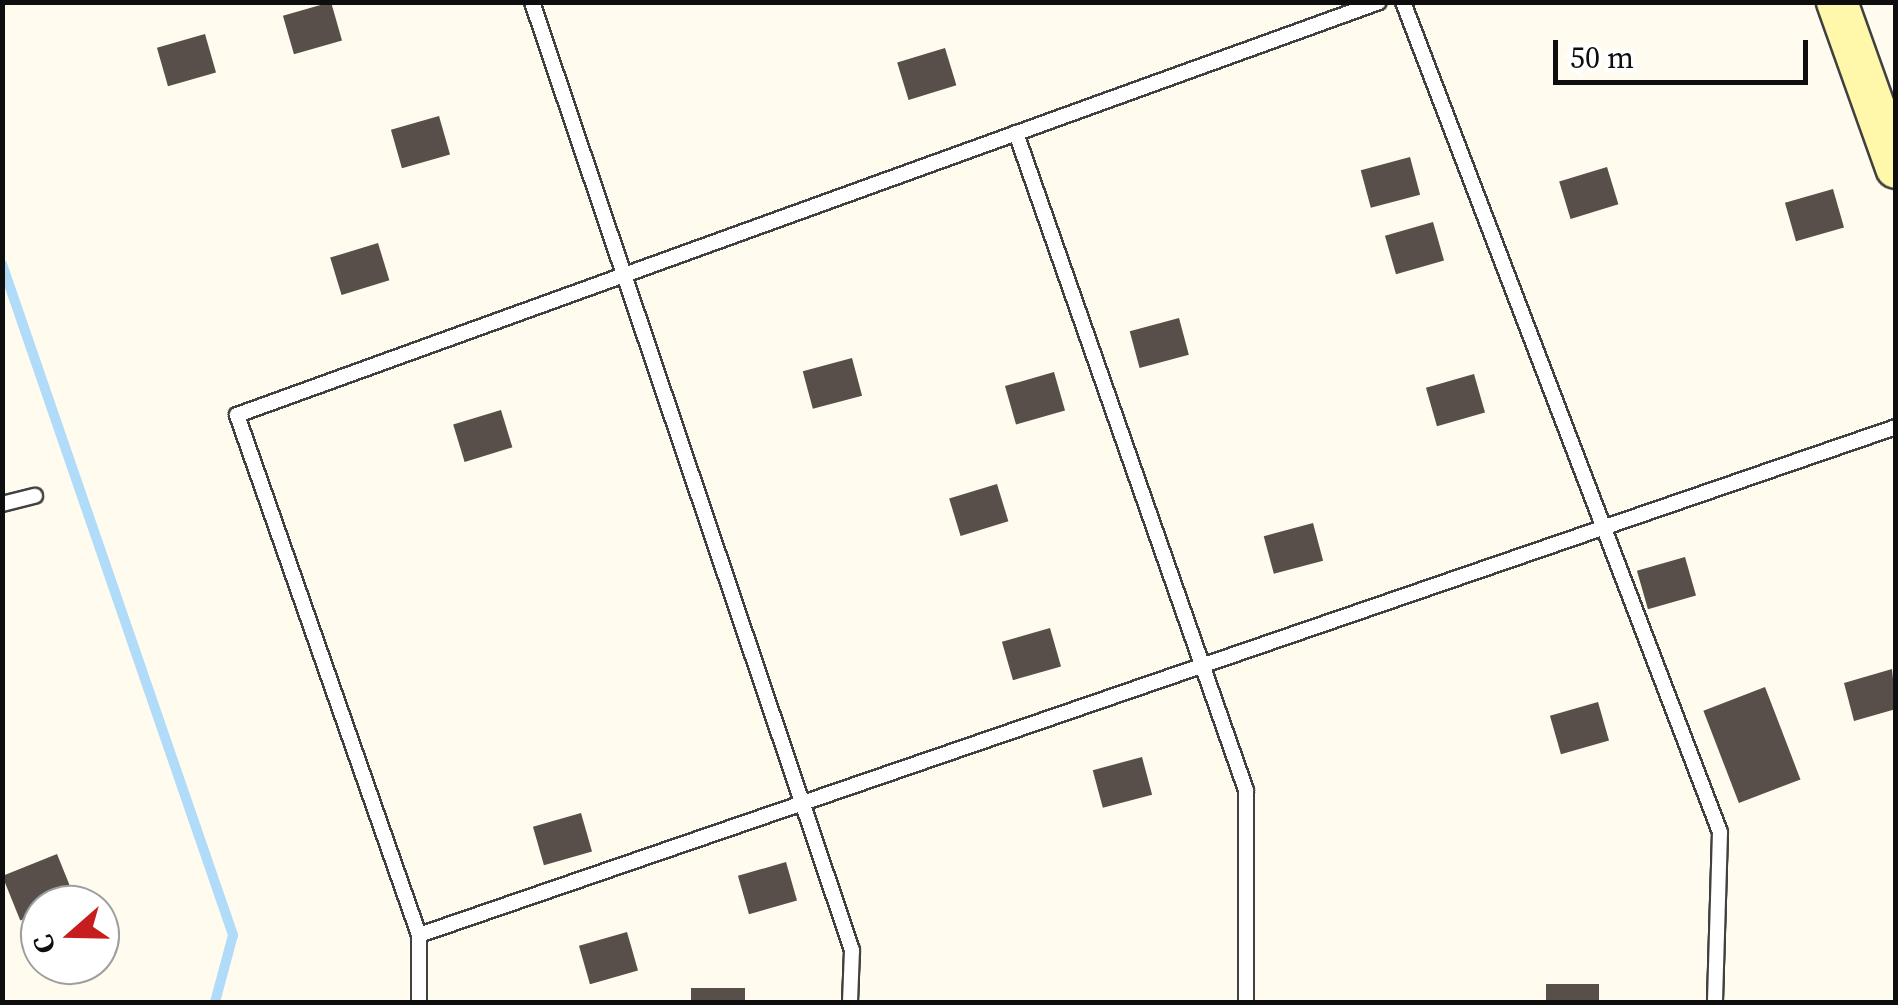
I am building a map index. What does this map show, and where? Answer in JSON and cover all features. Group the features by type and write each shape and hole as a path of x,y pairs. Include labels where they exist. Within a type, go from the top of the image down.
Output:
{"street":[{"path":"1837,2 1896,168"}],"lane":[{"path":"532,2 852,950 850,1002"},
{"path":"420,1002 419,935 237,415 1379,2"},
{"path":"1403,2 1720,832 1715,1002"},
{"path":"1016,133 1246,790 1246,1002"},
{"path":"419,935 1896,427"},
{"path":"2,504 35,496"}],"building":[{"path":"331,2 342,40 294,54 283,16"},
{"path":"205,34 216,72 168,86 157,48"},
{"path":"945,48 956,85 909,100 897,63"},
{"path":"439,116 450,154 402,168 391,130"},
{"path":"1410,157 1420,195 1371,208 1361,170"},
{"path":"1607,167 1618,204 1571,219 1559,182"},
{"path":"1833,189 1844,227 1796,241 1785,203"},
{"path":"1433,222 1444,260 1396,274 1385,236"},
{"path":"378,243 389,280 342,295 330,258"},
{"path":"1179,318 1189,355 1140,368 1130,331"},
{"path":"852,358 862,396 813,409 803,371"},
{"path":"1054,372 1065,410 1016,425 1005,386"},
{"path":"1474,374 1485,412 1437,426 1426,388"},
{"path":"501,410 512,447 465,462 453,425"},
{"path":"997,484 1008,521 961,536 949,499"},
{"path":"1313,523 1323,561 1274,574 1264,536"},
{"path":"1685,557 1696,595 1648,609 1637,571"},
{"path":"1050,628 1061,666 1013,680 1002,642"},
{"path":"1892,669 1896,709 1854,721 1844,683"},
{"path":"1765,687 1800,779 1739,803 1703,711"},
{"path":"1598,702 1609,740 1561,754 1550,716"},
{"path":"1142,757 1152,795 1103,808 1093,770"},
{"path":"581,813 592,851 544,865 533,827"},
{"path":"57,854 70,885 20,885 20,920 2,876"},
{"path":"786,862 797,900 749,914 738,876"},
{"path":"627,932 638,970 590,984 579,946"},
{"path":"1546,984 1599,984 1599,1002 1546,1002"},
{"path":"691,988 745,988 745,1002 691,1002"}],"waterway":[{"path":"2,264 233,935 215,1002"}]}
